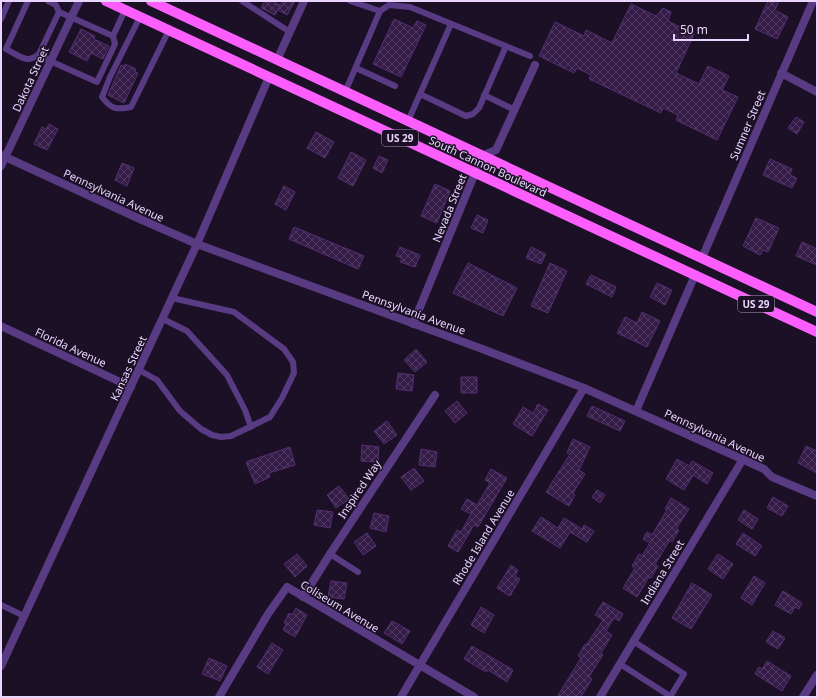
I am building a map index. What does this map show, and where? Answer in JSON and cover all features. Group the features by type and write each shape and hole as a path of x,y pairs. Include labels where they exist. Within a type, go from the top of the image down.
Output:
{"main road":[{"name":"South Cannon Boulevard","path":"106,1 817,332"},
{"name":"South Cannon Boulevard","path":"151,1 162,3 277,60 817,312"}],"street":[{"name":"Dakota Street","path":"1,166 3,156 79,1"},
{"path":"277,60 304,1"},
{"name":"Sumner Street","path":"702,258 813,1"},
{"path":"482,156 496,150 535,66"},
{"path":"781,73 817,92"},
{"name":"Kansas Street","path":"1,666 198,244 269,77"},
{"name":"Pennsylvania Avenue","path":"3,156 198,244 584,388 743,459 764,469 772,477 817,496"},
{"name":"Nevada Street","path":"414,324 482,156"},
{"path":"636,411 695,275"},
{"name":"Florida Avenue","path":"1,326 131,387"},
{"name":"Rhode Island Avenue","path":"401,697 584,388"},
{"name":"Inspired Way","path":"303,597 435,395"},
{"name":"Indiana Street","path":"600,697 743,459"},
{"name":"Coliseum Avenue","path":"219,697 268,614 287,587 474,697"},
{"path":"803,697 817,675"}],"lane":[{"path":"1,19 9,1"},
{"path":"28,1 6,49 28,60 34,59 39,54 59,12"},
{"path":"48,1 56,5 59,12 113,36"},
{"path":"242,1 290,32"},
{"path":"350,1 380,12"},
{"path":"345,92 380,12 389,5 410,7 530,56"},
{"path":"39,54 50,61 96,82 115,44 113,36 125,10"},
{"path":"140,17 110,77 102,97 109,106 121,109 131,107 169,30"},
{"path":"408,121 451,24"},
{"path":"420,94 466,116 473,114 479,108 506,46"},
{"path":"356,68 394,86"},
{"path":"484,95 515,110"},
{"path":"139,370 157,380 180,410 201,429 212,435 221,437 231,436 270,417 282,398 294,373 293,362 284,349 234,312 172,298"},
{"path":"163,319 188,331 227,375 251,427"},
{"path":"330,554 358,572"},
{"path":"1,605 24,616"},
{"path":"620,664 670,697 684,674 634,641"}],"building":[{"path":"265,1 272,1 280,5 275,15 261,8"},
{"path":"283,1 295,1 287,15 278,10"},
{"path":"768,1 779,1 775,10 788,17 777,39 755,29"},
{"path":"631,4 656,16 663,8 671,12 668,21 694,34 676,73 699,84 708,66 729,76 722,90 738,97 717,140 676,120 678,115 663,108 661,113 589,79 591,75 577,68 574,73 539,56 555,22 584,36 586,30 612,43"},
{"path":"394,19 413,28 417,21 426,25 401,77 373,64"},
{"path":"81,29 95,36 94,39 109,46 103,59 91,53 87,61 69,52"},
{"path":"125,64 136,69 135,72 138,73 124,103 108,95 121,65 124,66"},
{"path":"796,117 804,122 797,134 788,128"},
{"path":"49,124 58,129 47,150 34,144 42,127 46,129"},
{"path":"316,132 334,142 325,158 307,148"},
{"path":"351,152 366,160 353,186 338,178"},
{"path":"379,156 388,160 382,173 373,168"},
{"path":"770,159 792,169 790,175 797,178 792,188 763,175"},
{"path":"122,163 134,168 127,186 115,180"},
{"path":"435,184 450,191 437,223 421,216"},
{"path":"284,186 295,192 286,210 275,204"},
{"path":"477,215 488,220 483,233 471,228"},
{"path":"756,218 779,228 768,252 763,250 760,255 743,246"},
{"path":"294,227 364,256 358,269 289,239"},
{"path":"802,242 817,249 817,265 796,256"},
{"path":"400,247 420,255 415,267 400,262 402,258 396,256"},
{"path":"531,247 546,254 541,264 526,258"},
{"path":"468,263 517,288 503,316 453,293"},
{"path":"550,263 567,271 548,313 531,306"},
{"path":"591,275 616,287 612,297 586,284"},
{"path":"657,283 672,290 665,305 650,297"},
{"path":"642,312 660,321 647,347 617,333 625,317 637,323"},
{"path":"416,349 427,362 415,372 404,360"},
{"path":"398,373 414,375 412,391 396,389"},
{"path":"461,377 477,377 477,393 461,393"},
{"path":"457,401 467,413 455,423 445,411"},
{"path":"538,404 548,410 532,436 513,424 523,407 533,413"},
{"path":"592,406 625,421 620,431 587,416"},
{"path":"387,421 397,435 384,444 374,431"},
{"path":"573,439 590,447 579,470 585,474 573,493 575,495 569,506 546,492 570,454 567,453"},
{"path":"362,445 379,447 378,462 361,461"},
{"path":"806,446 817,451 817,473 798,463"},
{"path":"290,447 295,465 269,473 270,477 255,484 246,462"},
{"path":"421,449 437,452 435,467 419,465"},
{"path":"677,459 689,466 692,461 713,473 707,484 693,475 684,490 666,479"},
{"path":"414,468 424,481 411,490 401,477"},
{"path":"491,469 507,478 478,527 474,525 458,552 448,546 457,530 461,532 471,514 461,509 467,499 477,505 490,483 485,480"},
{"path":"339,486 349,499 336,508 327,495"},
{"path":"597,490 605,495 600,503 592,497"},
{"path":"773,497 788,506 782,516 767,508"},
{"path":"671,498 689,509 676,529 679,530 672,542 670,540 655,564 658,566 651,578 649,577 637,597 623,588 635,568 632,566 639,554 642,556 650,543 643,539 647,532 652,535 667,510 665,509"},
{"path":"317,510 333,512 330,528 314,525"},
{"path":"744,510 758,519 752,529 738,520"},
{"path":"374,513 389,516 386,532 370,528"},
{"path":"541,517 558,528 564,518 582,529 584,525 594,531 587,542 570,532 560,548 532,531"},
{"path":"367,533 376,546 363,555 354,542"},
{"path":"743,533 762,546 755,556 736,544"},
{"path":"297,554 307,566 295,577 284,564"},
{"path":"718,554 733,564 723,579 708,569"},
{"path":"511,565 518,570 515,576 520,579 510,596 497,588"},
{"path":"754,576 765,583 752,605 741,598"},
{"path":"331,581 347,583 344,599 328,597"},
{"path":"692,583 712,595 691,629 672,618"},
{"path":"783,591 802,603 799,609 795,607 791,614 775,605"},
{"path":"603,602 623,614 619,621 614,618 606,631 612,635 601,653 603,655 589,677 592,679 581,697 557,697 581,658 578,656 585,644 586,645 603,620 595,615"},
{"path":"481,607 494,615 484,633 471,625"},
{"path":"296,608 307,615 295,637 283,630 286,624 284,623 289,613 292,615"},
{"path":"392,621 410,631 402,644 384,633"},
{"path":"773,631 785,638 778,649 766,642"},
{"path":"272,643 283,650 268,674 257,667"},
{"path":"472,646 513,670 507,682 488,670 486,672 464,659"},
{"path":"209,658 227,666 220,681 202,674"},
{"path":"767,661 791,676 782,691 755,674 759,667 762,669"}]}
